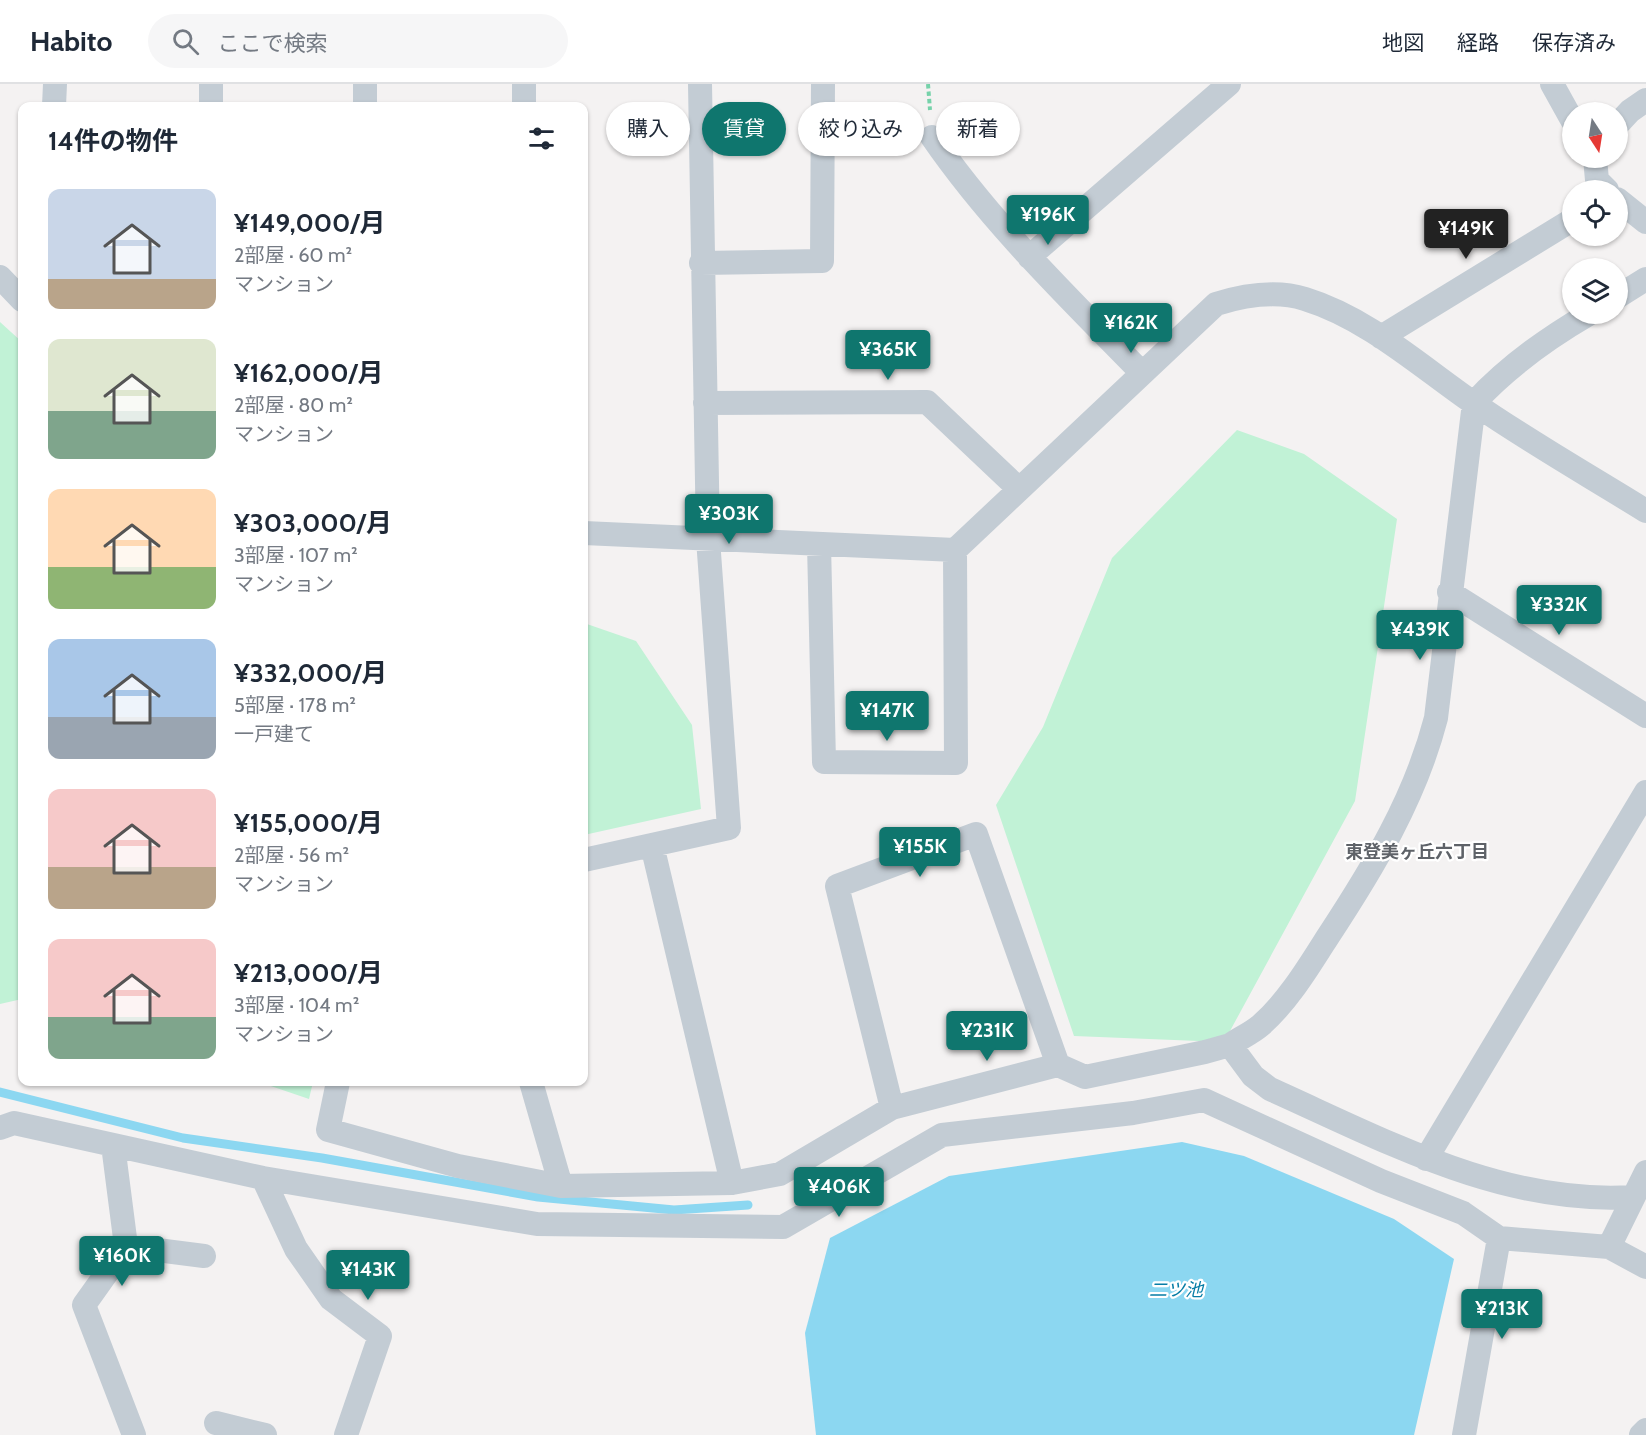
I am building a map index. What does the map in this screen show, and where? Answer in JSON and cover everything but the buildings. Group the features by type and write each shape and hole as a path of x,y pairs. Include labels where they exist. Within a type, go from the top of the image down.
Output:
{"street":[{"path":"54,102 55,84"},
{"path":"211,84 211,102"},
{"path":"365,84 365,102"},
{"path":"524,84 524,102"},
{"path":"588,859 729,828 708,539 701,263 700,84"},
{"path":"701,263 822,261 823,84"},
{"path":"1029,257 1229,84"},
{"path":"1552,84 1562,102"},
{"path":"1628,113 1646,100"},
{"path":"932,137 959,176 1029,257 1142,373"},
{"path":"1628,208 1646,222"},
{"path":"1381,337 1562,226"},
{"path":"0,277 18,296"},
{"path":"1628,290 1646,279"},
{"path":"588,534 955,550 1216,304 1237,297 1282,295 1304,299 1326,307 1381,337 1474,403 1646,511"},
{"path":"337,1086 328,1130 458,1166 561,1186 732,1183 780,1174 892,1108 1058,1065 1084,1077 1195,1055 1230,1045 1260,1025 1296,986 1357,892 1407,802 1422,765 1436,718 1449,592 1474,403 1497,379 1538,344 1572,324"},
{"path":"705,403 927,402 1019,489"},
{"path":"819,544 824,762 956,763 955,550"},
{"path":"1449,592 1646,716"},
{"path":"1426,1159 1646,792"},
{"path":"892,1108 837,886 976,834 1058,1065"},
{"path":"652,845 732,1183"},
{"path":"1230,1045 1252,1076 1270,1089 1426,1159 1527,1189 1597,1199 1632,1197"},
{"path":"532,1086 561,1186"},
{"path":"0,1128 14,1123 263,1178 537,1224 783,1227 942,1135 1133,1113 1204,1101 1381,1181 1463,1213 1499,1238 1609,1247 1646,1267"},
{"path":"113,1145 126,1246 84,1305 135,1435"},
{"path":"1609,1247 1646,1172"},
{"path":"263,1178 296,1249 331,1299 380,1336 346,1435"},
{"path":"1464,1435 1499,1238"},
{"path":"126,1246 204,1256"},
{"path":"216,1423 266,1435"},
{"path":"1641,1435 1646,1431"}],"green space":[{"path":"0,322 18,338 18,1000 0,1004"},
{"path":"1237,430 1304,454 1397,519 1355,801 1224,1042 1074,1036 996,805 1043,727 1112,558"},
{"path":"588,624 636,641 692,725 701,809 588,834"},
{"path":"271,1086 312,1086 309,1099"}],"water":[{"name":"二ツ池","path":"1182,1142 1244,1156 1394,1219 1454,1259 1414,1435 816,1435 805,1333 830,1238 949,1176"}],"waterway":[{"path":"0,1092 183,1138 322,1158 538,1197 674,1210 748,1205"}],"district":[{"name":"東登美ヶ丘六丁目","path":"1417,852"}]}
